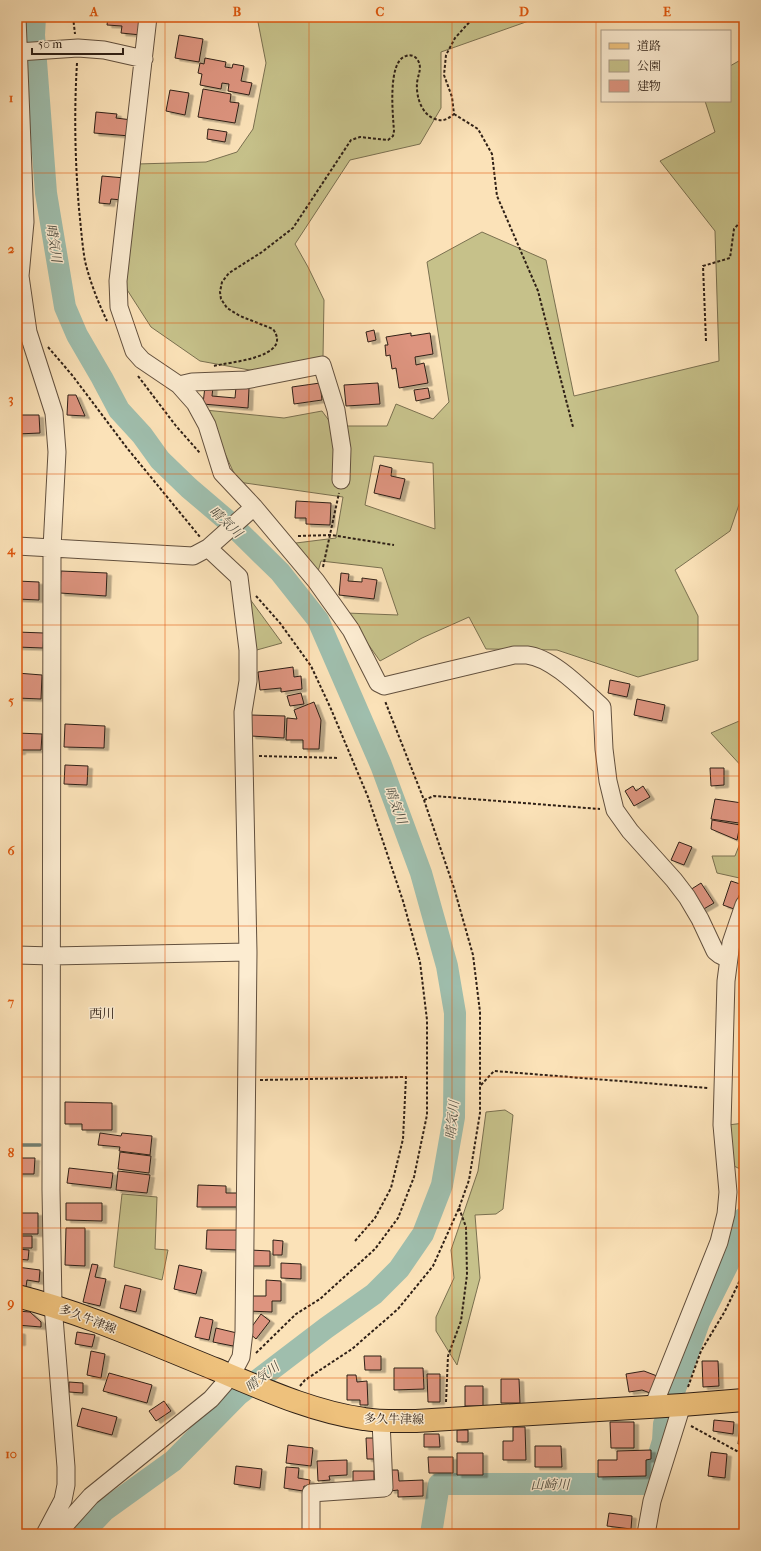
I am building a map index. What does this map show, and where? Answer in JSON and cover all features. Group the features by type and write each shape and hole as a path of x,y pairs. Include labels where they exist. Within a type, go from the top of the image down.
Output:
{"main road":[{"name":"多久牛津線","path":"17,1296 53,1305 148,1342 236,1366 288,1398 344,1416 381,1421 445,1419 653,1407 680,1413 744,1400"}],"street":[{"path":"17,17 20,176 25,222 20,276 28,332 54,414 57,452 52,548 51,1190 53,1305 66,1467 66,1485 63,1500 45,1534"},
{"path":"148,17 118,281 119,307 134,351 142,360 179,385 195,403 207,425 222,473 254,507 316,581 350,630 378,683 384,686 514,655 528,655 542,660 558,669 602,707 604,749 608,780 615,810 630,831 670,875 687,897 700,919 715,951 728,959"},
{"path":"18,52 78,48 104,50 144,58"},
{"path":"179,385 192,382 246,380 322,365 336,410 342,449 340,480"},
{"path":"17,546 193,556 208,548 254,507"},
{"path":"57,1534 91,1496 211,1399 236,1366 244,1332 248,952 242,712 248,681 248,650 239,577 208,548"},
{"path":"653,1407 719,1242 726,1214 728,1192 722,1125 722,1090 728,959 737,922 744,905"},
{"path":"17,955 52,956 248,952"},
{"path":"646,1534 652,1502 680,1413"},
{"path":"311,1534 310,1493 384,1488 381,1421"}],"path":[{"path":"454,114 452,97 444,75 446,54 456,38 474,17"},
{"path":"209,368 215,365 255,358 269,351 276,345 277,338 273,329 240,316 227,308 221,300 220,292 222,282 229,273 262,252 293,228 351,140 360,137 388,140 393,136 392,89 400,60 405,56 410,55 416,58 420,65 417,84 420,106 434,119 442,121 448,119 454,114"},
{"path":"454,114 478,129 492,154 497,196 538,291 573,427"},
{"path":"706,341 703,266 730,258 734,229 744,218"},
{"path":"28,332 46,344 72,375 126,448 208,548"},
{"path":"316,581 321,576 331,535 339,499 340,480"},
{"path":"278,537 331,535 394,545"},
{"path":"236,1366 251,1358 296,1314 320,1300 375,1249 398,1218 414,1177 427,1115 428,1020 420,962 403,902 368,797 331,709 311,666 280,623 239,577"},
{"path":"288,1398 305,1380 352,1349 398,1309 433,1266 459,1208 468,1180 480,1113 480,1012 472,954 454,888 424,800 378,683"},
{"path":"244,755 339,758"},
{"path":"424,800 434,796 615,810"},
{"path":"480,1086 494,1071 722,1090"},
{"path":"247,1080 406,1077 403,1139 391,1188 375,1218 355,1241"},
{"path":"445,1419 448,1356 461,1320 467,1275 466,1227 459,1208"},
{"path":"744,1272 725,1311 701,1351 680,1413 744,1455"}],"green space":[{"path":"257,17 540,17 441,52 441,108 420,144 350,160 295,244 324,300 323,357 255,371 200,361 151,327 124,285 137,164 206,162 237,152 253,129 266,63"},
{"path":"744,58 744,490 730,531 675,570 698,616 698,660 638,677 557,650 486,649 469,617 422,638 380,661 346,613 398,615 382,568 321,561 317,575 288,544 336,538 343,497 238,482 205,410 284,418 322,411 333,426 387,426 396,404 433,419 449,402 427,262 482,232 546,260 574,396 719,361 715,231 660,161 715,132 705,102 731,102 731,65","holes":["374,456 433,463 435,529 365,505"]},
{"path":"236,580 282,643 246,653"},
{"path":"744,719 744,769 711,733"},
{"path":"744,833 744,879 717,873 712,856 735,856"},
{"path":"505,1110 513,1115 503,1209 496,1214 475,1215 480,1278 457,1365 436,1331 436,1317 454,1278 451,1250 478,1171 486,1112"},
{"path":"744,1123 744,1171 732,1165 728,1125"},
{"path":"122,1194 157,1197 155,1249 168,1250 162,1280 114,1267"}],"building":[{"path":"108,17 143,17 141,35 121,33 122,26 107,25"},
{"path":"179,35 203,39 199,62 175,58"},
{"path":"205,58 226,62 225,67 232,68 233,64 244,66 241,81 252,83 249,95 228,91 229,84 222,83 221,89 200,85 202,74 198,73 200,63 204,64"},
{"path":"203,89 231,94 230,102 239,103 235,123 198,117"},
{"path":"170,90 189,93 185,115 166,111"},
{"path":"96,112 117,114 116,118 132,120 130,136 94,133"},
{"path":"208,129 227,132 225,142 207,139"},
{"path":"102,176 125,178 122,200 111,199 110,204 99,203"},
{"path":"374,330 376,340 368,342 366,332"},
{"path":"411,333 411,336 430,333 433,354 415,357 416,365 424,363 428,383 399,388 396,368 392,369 390,355 386,356 385,345 388,345 386,337"},
{"path":"320,383 322,400 294,404 292,387"},
{"path":"378,383 380,404 346,406 344,385"},
{"path":"205,386 213,387 212,396 235,398 236,387 249,388 248,408 203,404"},
{"path":"428,388 430,398 416,401 414,390"},
{"path":"68,395 76,395 85,416 67,415"},
{"path":"17,415 39,415 40,433 17,434"},
{"path":"380,465 392,468 391,476 405,479 400,499 374,493"},
{"path":"296,501 331,503 330,525 306,524 306,518 295,518"},
{"path":"61,571 107,573 106,596 60,593"},
{"path":"341,573 349,574 348,581 362,582 362,578 377,580 374,599 339,595"},
{"path":"17,581 39,582 39,600 17,599"},
{"path":"17,632 44,633 43,648 17,647"},
{"path":"293,667 294,677 301,676 302,689 281,692 281,688 260,690 258,672"},
{"path":"17,673 42,675 41,699 17,698"},
{"path":"610,680 630,684 627,697 608,693"},
{"path":"301,693 304,704 290,706 287,696"},
{"path":"637,699 665,705 662,721 634,715"},
{"path":"314,702 321,720 319,749 303,749 303,740 286,740 287,718 297,719 294,710"},
{"path":"251,715 285,716 284,738 251,736"},
{"path":"65,724 105,726 104,748 64,747"},
{"path":"17,733 42,734 41,750 21,750 21,752 17,752"},
{"path":"65,765 88,766 87,785 64,784"},
{"path":"710,768 724,768 724,785 711,786"},
{"path":"633,786 636,791 643,786 650,797 634,806 625,791"},
{"path":"715,799 742,803 739,823 711,819"},
{"path":"712,820 740,825 737,840 711,829"},
{"path":"679,842 692,847 684,865 671,860"},
{"path":"731,881 743,885 734,909 723,905"},
{"path":"701,883 714,903 702,910 690,890"},
{"path":"65,1102 112,1103 112,1130 82,1130 82,1124 65,1124"},
{"path":"100,1133 121,1136 122,1133 152,1136 150,1155 119,1151 120,1147 98,1145"},
{"path":"120,1152 151,1156 149,1173 118,1169"},
{"path":"17,1158 35,1158 34,1174 17,1174"},
{"path":"69,1168 113,1173 111,1188 67,1183"},
{"path":"118,1171 150,1175 147,1193 116,1190"},
{"path":"198,1185 226,1186 226,1193 238,1193 237,1207 197,1207"},
{"path":"66,1203 102,1203 102,1221 66,1220"},
{"path":"17,1213 38,1213 38,1234 17,1234"},
{"path":"66,1228 85,1228 85,1266 65,1265"},
{"path":"207,1230 238,1230 238,1250 206,1249"},
{"path":"17,1236 32,1236 32,1248 17,1248"},
{"path":"273,1240 283,1241 282,1255 273,1255"},
{"path":"17,1249 29,1250 28,1260 17,1259"},
{"path":"250,1250 270,1251 270,1266 249,1266"},
{"path":"281,1263 301,1264 301,1279 281,1278"},
{"path":"92,1264 98,1265 95,1277 106,1279 100,1306 83,1302"},
{"path":"179,1265 202,1270 196,1294 174,1289"},
{"path":"17,1267 40,1270 39,1282 27,1280 26,1287 17,1286"},
{"path":"266,1280 281,1281 281,1301 272,1301 272,1312 248,1311 249,1296 266,1296"},
{"path":"125,1285 141,1289 136,1312 120,1308"},
{"path":"17,1311 30,1312 41,1322 41,1327 17,1325"},
{"path":"261,1314 270,1321 256,1339 248,1332"},
{"path":"200,1317 213,1320 209,1340 195,1337"},
{"path":"216,1328 237,1333 233,1346 213,1342"},
{"path":"17,1331 21,1332 21,1343 17,1343"},
{"path":"77,1332 95,1335 92,1347 75,1344"},
{"path":"91,1351 105,1354 101,1378 87,1375"},
{"path":"364,1356 381,1356 381,1370 365,1370"},
{"path":"702,1361 718,1361 719,1386 703,1387"},
{"path":"394,1368 423,1368 424,1389 394,1390"},
{"path":"644,1371 657,1376 650,1393 642,1390 629,1392 626,1374"},
{"path":"109,1373 152,1385 147,1403 103,1391"},
{"path":"427,1374 440,1374 440,1402 428,1402"},
{"path":"347,1375 356,1375 357,1382 367,1381 368,1405 360,1405 360,1400 347,1400"},
{"path":"501,1379 519,1379 520,1403 501,1403"},
{"path":"69,1382 83,1383 83,1393 69,1392"},
{"path":"465,1386 483,1386 483,1406 465,1406"},
{"path":"164,1401 171,1411 156,1421 149,1411"},
{"path":"82,1408 117,1417 112,1435 77,1426"},
{"path":"741,1418 744,1418 744,1444 738,1444"},
{"path":"714,1420 734,1422 733,1434 713,1431"},
{"path":"610,1422 634,1422 634,1448 611,1448"},
{"path":"513,1427 525,1427 526,1460 503,1460 503,1441 513,1441"},
{"path":"457,1430 468,1430 468,1442 457,1442"},
{"path":"424,1434 439,1434 440,1447 424,1447"},
{"path":"366,1438 375,1438 375,1459 367,1459"},
{"path":"288,1445 313,1448 311,1466 286,1463"},
{"path":"535,1446 561,1446 562,1467 535,1467"},
{"path":"651,1450 651,1459 646,1460 646,1476 598,1477 598,1460 617,1460 617,1451"},
{"path":"711,1452 727,1454 725,1478 708,1476"},
{"path":"457,1453 483,1453 483,1475 457,1475"},
{"path":"428,1457 453,1457 453,1473 429,1473"},
{"path":"347,1460 347,1475 329,1476 330,1480 318,1481 317,1461"},
{"path":"236,1466 262,1469 260,1488 234,1484"},
{"path":"286,1467 299,1468 298,1478 310,1480 309,1487 304,1486 303,1491 284,1488"},
{"path":"389,1470 398,1470 399,1481 423,1480 423,1496 398,1497 398,1490 390,1491"},
{"path":"353,1471 374,1471 374,1482 353,1482"},
{"path":"609,1513 632,1516 631,1529 607,1526"}],"waterway":[{"name":"晴気川","path":"35,17 34,35 46,193 65,307 77,335 119,410 142,435 160,460 189,488 229,522 280,572 318,620 381,765 421,873 447,966 455,1013 454,1117 442,1185 423,1234 399,1269 374,1294 326,1328 238,1395 173,1461 105,1510 82,1534"},
{"path":"17,1145 40,1145"},
{"name":"山崎川","path":"675,1389 699,1322 734,1252 744,1218"},
{"name":"山崎川","path":"431,1534 439,1484 650,1484 663,1441 664,1424"}],"district":[{"name":"西川","path":"102,1013"}]}
